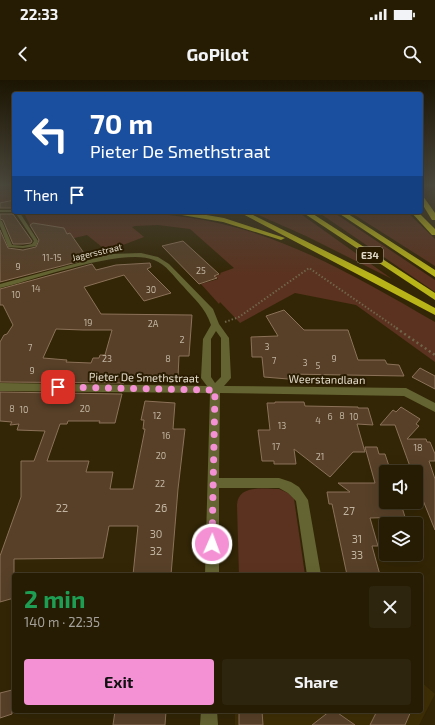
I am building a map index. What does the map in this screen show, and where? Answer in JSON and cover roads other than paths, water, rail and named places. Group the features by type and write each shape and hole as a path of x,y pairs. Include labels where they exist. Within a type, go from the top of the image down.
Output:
{"highway":[{"path":"195,215 224,220 318,249"},
{"path":"248,215 371,276 435,312"},
{"name":"E34","path":"310,215 435,298"},
{"name":"E34","path":"345,215 435,274"},
{"path":"417,215 435,233"}],"street":[{"name":"Jagersstraat","path":"0,286 110,256 128,254 149,256 162,261 210,311 215,325 225,338 226,378 215,390"},
{"path":"212,573 215,390 206,378 207,338 215,325"},
{"name":"Pieter De Smethstraat","path":"0,387 215,390"},
{"name":"Weerstandlaan","path":"215,390 406,392 435,408"},
{"path":"214,483 279,483 287,485 298,493 302,500 314,573"},
{"path":"209,713 209,725"}],"lane":[{"path":"0,221 10,246 23,247 34,244 36,241 20,215"}]}
